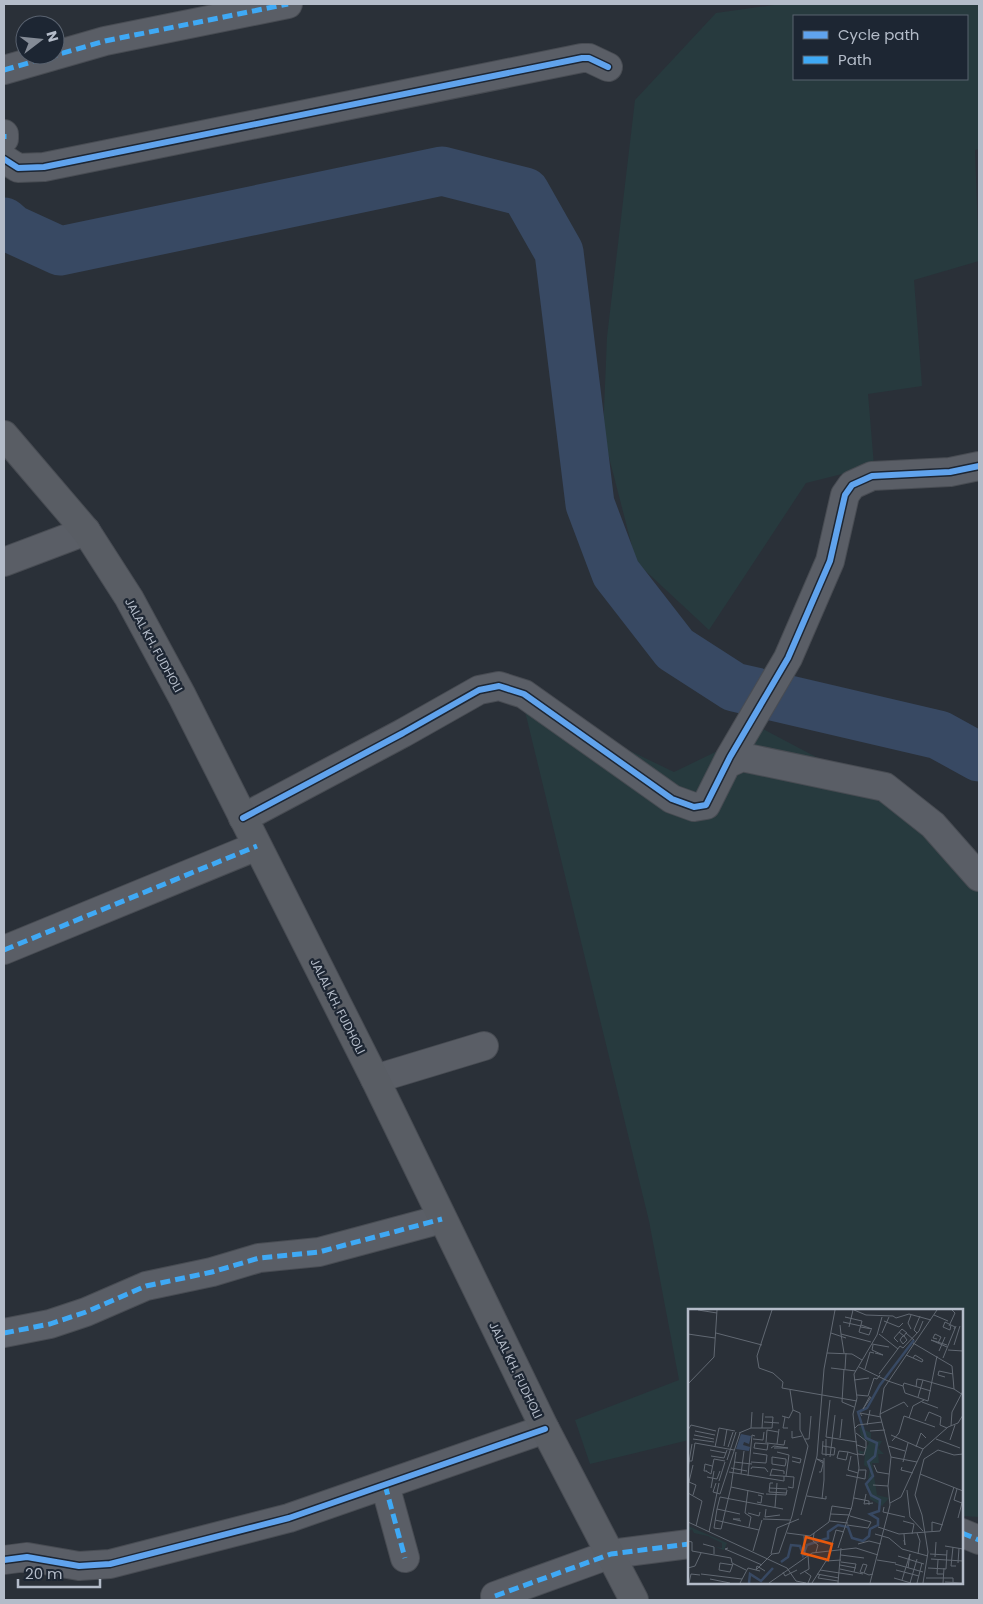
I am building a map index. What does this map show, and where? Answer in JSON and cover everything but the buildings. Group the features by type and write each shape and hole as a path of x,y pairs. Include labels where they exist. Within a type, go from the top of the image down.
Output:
{"main road":[{"name":"JALAL KH. FUDHOLI","path":"4,435 86,531 129,598 182,696 375,1079 545,1429 612,1554 634,1600"}],"street":[{"path":"4,70 105,41 288,4"},
{"path":"4,159 18,168 44,167 582,58 589,58 608,67"},
{"path":"4,134 4,139"},
{"path":"243,818 403,733 478,690 499,686 524,694 672,799 694,807 706,805 728,760 774,683 830,561 845,496 852,485 872,476 950,472 979,466"},
{"path":"4,562 86,531"},
{"path":"728,760 742,757 885,787 933,825 979,877"},
{"path":"4,950 257,846"},
{"path":"375,1079 484,1046"},
{"path":"4,1333 50,1324 86,1312 146,1286 212,1272 260,1258 319,1252 442,1219"},
{"path":"4,1560 27,1557 79,1566 110,1564 289,1518 545,1429"},
{"path":"385,1485 405,1558"},
{"path":"963,1532 979,1540"},
{"path":"495,1596 612,1554 688,1544"}],"green space":[{"path":"781,4 979,4 979,149 975,150 979,261 914,280 922,386 868,394 874,466 806,483 709,630 636,562 603,434 607,337 635,100 716,13"},
{"path":"522,699 674,772 763,729 941,823 979,870 979,1517 963,1516 963,1309 688,1309 688,1440 590,1464 575,1420 679,1380 649,1221"}],"waterway":[{"path":"4,222 12,229 60,251 442,171 525,192 559,252 590,504 616,573 675,649 734,687 939,735 979,757"}],"marked path":[{"path":"4,70 105,41 288,4"},
{"path":"4,134 4,139"},
{"path":"4,950 257,846"},
{"path":"4,1333 50,1324 86,1312 146,1286 212,1272 259,1258 319,1252 442,1219"},
{"path":"385,1485 405,1558"},
{"path":"963,1533 979,1540"},
{"path":"495,1596 611,1554 688,1544"}],"cycle path":[{"path":"4,159 18,168 44,167 582,58 589,58 608,67"},
{"path":"243,818 403,733 479,690 499,686 524,694 672,799 694,807 706,805 730,757 788,658 830,561 845,495 852,485 872,476 950,472 979,466"},
{"path":"4,1560 27,1557 79,1566 110,1564 289,1518 545,1429"}]}
